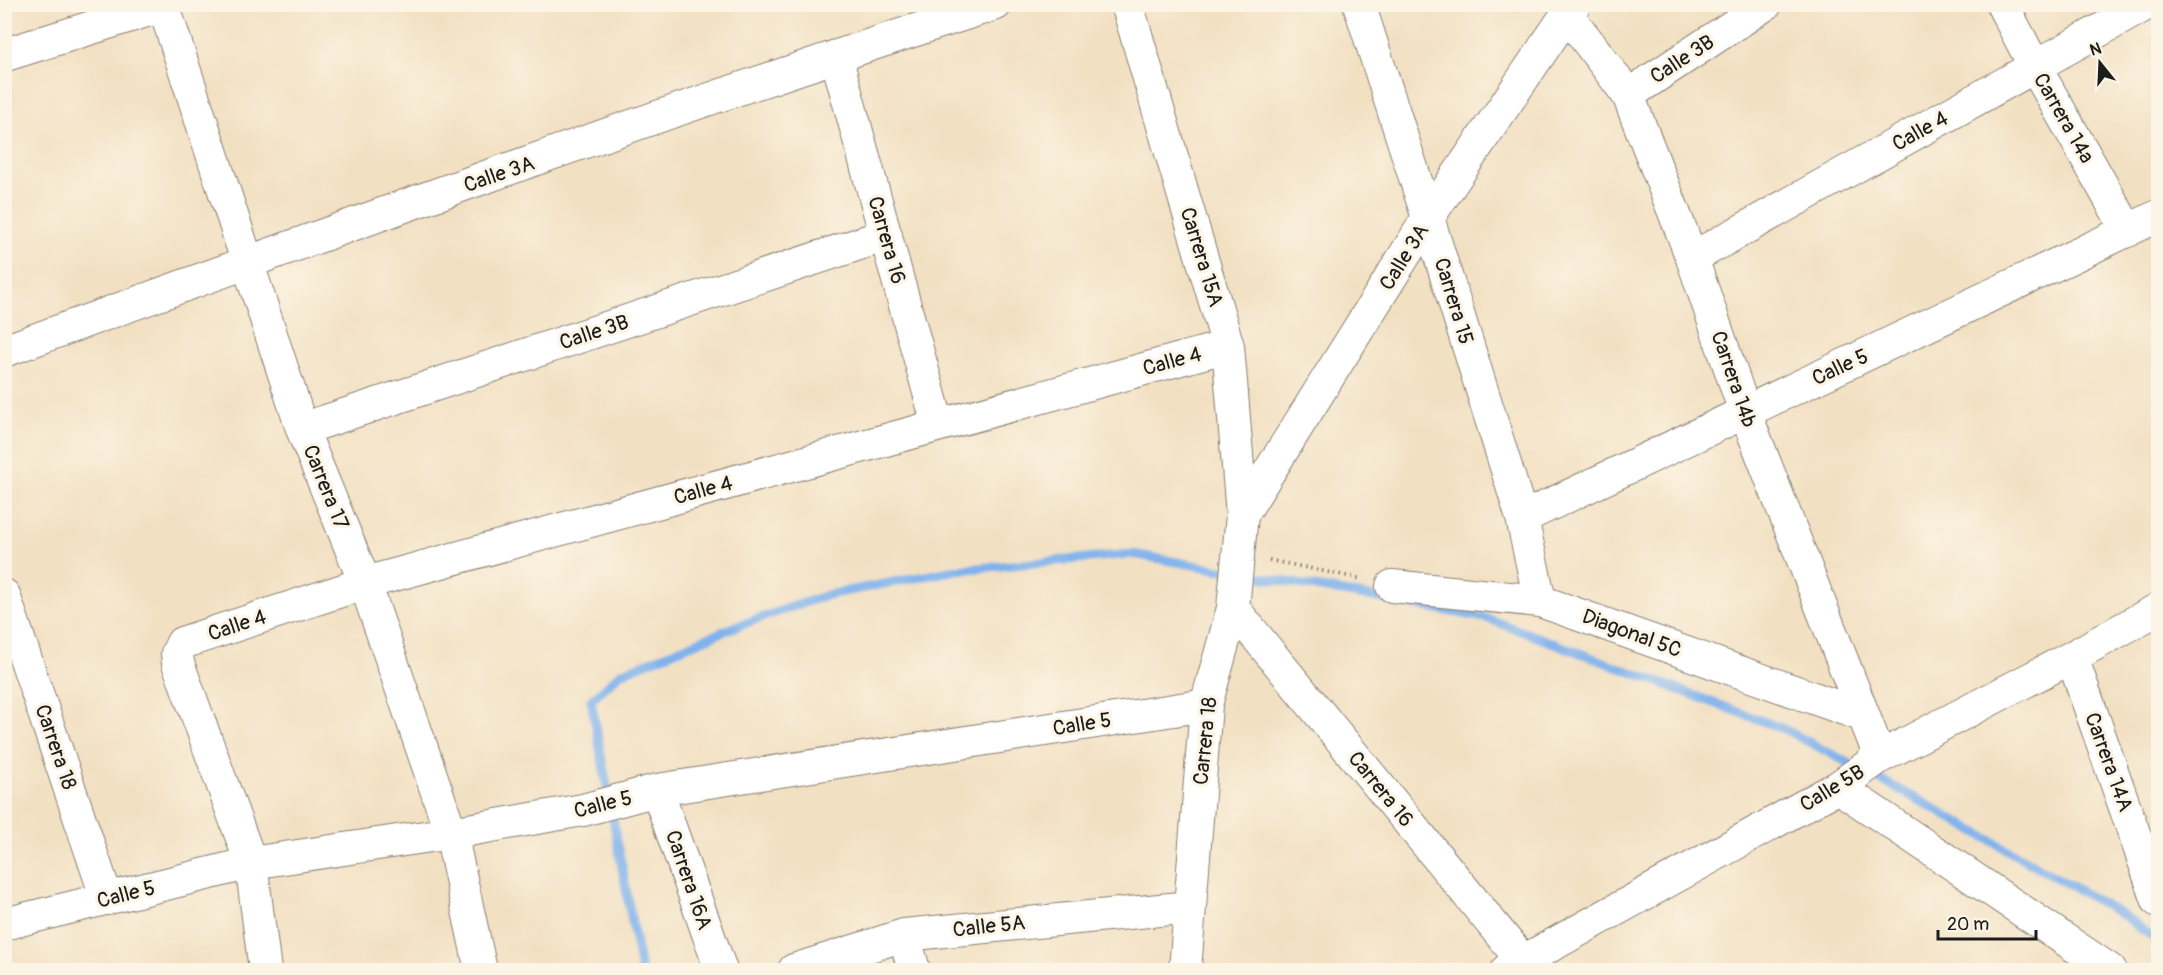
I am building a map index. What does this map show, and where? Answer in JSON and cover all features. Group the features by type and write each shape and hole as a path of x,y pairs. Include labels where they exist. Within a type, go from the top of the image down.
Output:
{"main road":[{"path":"4,55 165,5"}],"street":[{"name":"Calle 3A","path":"4,351 836,56 996,4"},
{"name":"Carrera 15A","path":"1127,4 1228,346 1242,515"},
{"name":"Carrera 15","path":"1359,4 1522,518 1540,601"},
{"name":"Calle 3B","path":"1628,95 1766,4"},
{"name":"Carrera 14a","path":"2001,4 2128,231"},
{"name":"Calle 4","path":"1692,258 2147,4"},
{"name":"Carrera 17","path":"165,5 302,429 365,583 451,833 481,970"},
{"name":"Calle 3A","path":"1242,515 1428,218 1571,9"},
{"name":"Carrera 14b","path":"1571,9 1628,95 1692,258 1745,412 1864,716 1859,772"},
{"name":"Carrera 16","path":"836,56 938,425"},
{"name":"Calle 5","path":"1522,518 2158,216"},
{"name":"Calle 3B","path":"302,429 886,235"},
{"name":"Calle 4","path":"251,863 178,663 177,653 182,643 365,583 1228,346"},
{"name":"Carrera 18","path":"1185,970 1206,705 1234,597 1242,515"},
{"name":"Diagonal 5C","path":"1392,586 1540,601 1864,716"},
{"name":"Carrera 18","path":"4,595 107,899"},
{"name":"Carrera 16","path":"1234,597 1520,967"},
{"name":"Calle 5B","path":"1520,967 1859,772 2158,609"},
{"name":"Carrera 14A","path":"2072,657 2158,901"},
{"name":"Calle 5","path":"4,924 251,863 451,833 583,810 645,793 1206,705"},
{"path":"1859,772 2110,970"},
{"name":"Carrera 16A","path":"645,793 721,970"},
{"path":"251,863 265,970"},
{"name":"Calle 5A","path":"794,970 904,934 1190,907"},
{"path":"904,934 914,970"}],"path":[{"path":"1238,553 1392,586"}],"waterway":[{"path":"641,970 591,700 621,673 737,626 827,595 956,570 1133,554 1486,618 1784,729 1856,767"},
{"path":"1868,773 2126,917 2158,942"}]}
